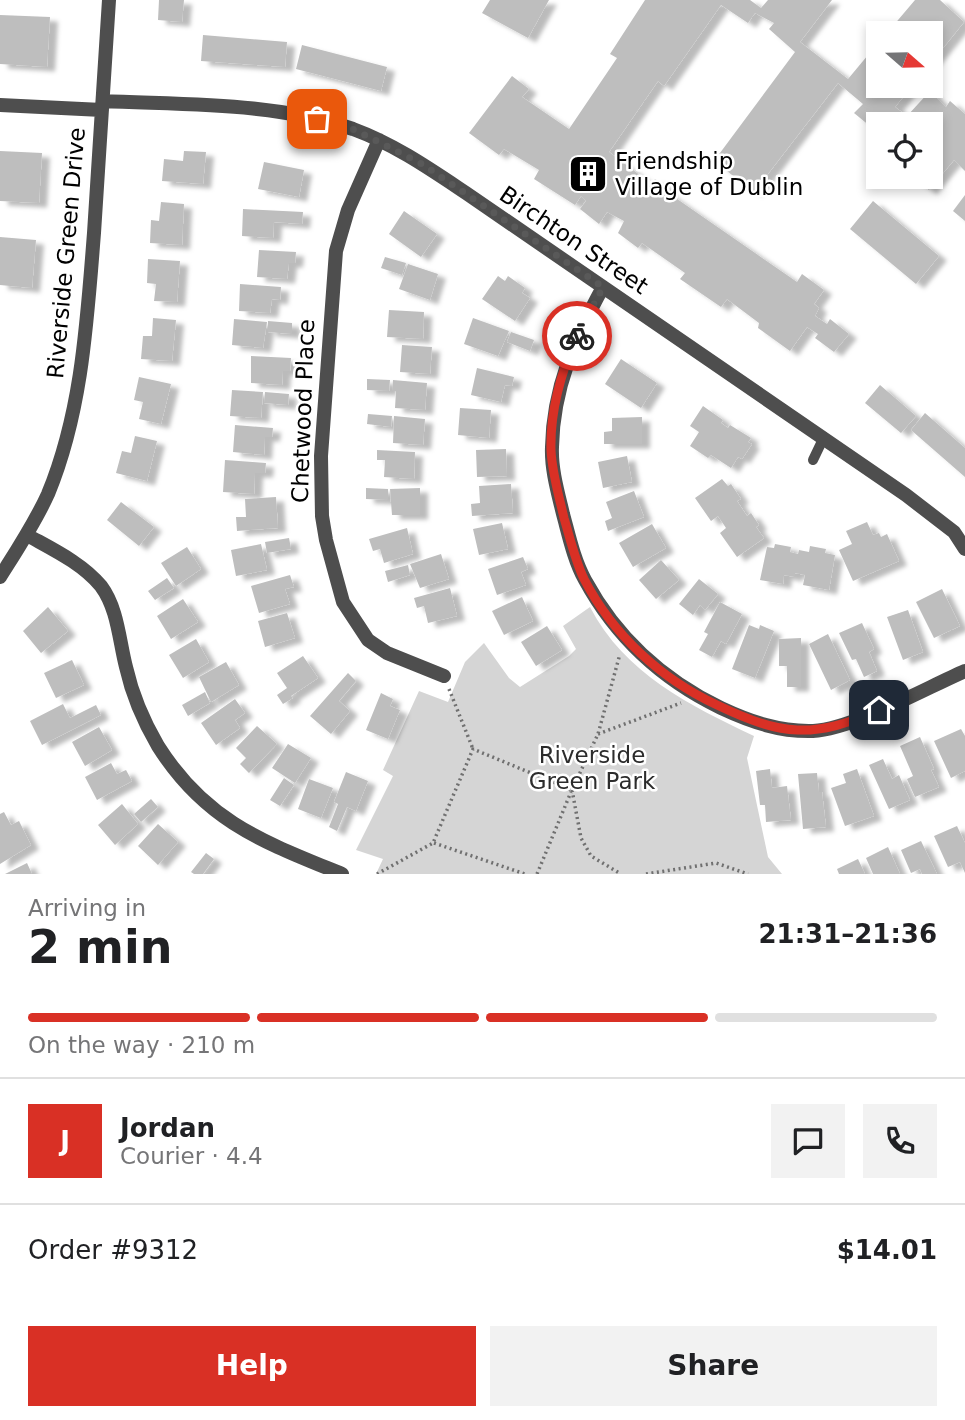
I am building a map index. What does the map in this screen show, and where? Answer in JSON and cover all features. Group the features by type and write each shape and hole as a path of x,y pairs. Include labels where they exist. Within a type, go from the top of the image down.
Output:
{"street":[{"name":"Riverside Green Drive","path":"0,577 27,535 54,477 70,425 80,374 88,319 108,0"},
{"name":"Birchton Street","path":"0,105 243,107 317,119 379,140 422,164 824,437 954,532 965,549"},
{"name":"Chetwood Place","path":"379,140 348,210 336,251 321,456 322,516 343,602 368,640 387,653 444,676"},
{"path":"603,287 569,355 557,398 551,450 557,491 580,569 608,616 634,648 690,693 746,720 790,731 816,731 858,719 965,671"},
{"path":"27,535 82,568 101,586 115,616 136,702 158,745 199,797 254,837 342,874"}],"lane":[{"path":"813,460 824,437"}],"path":[{"path":"537,874 598,734 621,650"},
{"path":"377,874 433,843 473,749 444,676"},
{"path":"598,734 686,701"},
{"path":"473,749 572,790"},
{"path":"572,790 581,838 591,856 621,874"},
{"path":"433,843 525,874"},
{"path":"646,874 716,863 748,874"}],"green space":[{"name":"Riverside Green Park","path":"590,607 604,631 640,669 683,699 754,736 747,758 768,857 782,874 376,874 383,859 356,850 393,776 383,770 419,691 448,702 465,662 484,643 509,678 520,687 576,649 563,626"}],"building":[{"path":"159,0 184,0 182,22 158,20"},
{"path":"490,0 549,0 528,38 482,13"},
{"name":"Friendship Village of Dublin","path":"645,0 750,0 761,8 768,0 832,0 800,42 848,79 866,57 866,98 902,98 895,107 902,112 866,112 866,123 854,113 863,104 838,83 754,192 714,161 795,52 769,29 774,23 755,13 748,23 721,5 664,86 658,81 609,152 645,179 640,186 647,190 655,179 670,188 667,192 797,282 802,274 824,290 814,304 819,308 815,316 827,324 830,319 849,334 834,352 815,338 818,334 807,327 790,351 758,328 759,323 727,299 721,307 680,279 685,273 642,243 638,248 618,233 624,221 607,212 599,224 580,209 586,201 581,196 575,205 534,179 539,170 504,149 499,155 469,133 512,76 529,89 522,97 569,129 617,58 610,54"},
{"path":"915,0 940,0 964,22 943,48 943,21 897,21"},
{"path":"0,15 50,17 47,67 0,64"},
{"path":"203,35 287,42 285,67 201,61"},
{"path":"302,45 387,67 381,91 296,69"},
{"name":"Friendship Village of Dublin","path":"924,98 937,98 946,107 950,101 965,114 965,171 954,160 943,173 943,112 911,112"},
{"path":"0,151 42,153 39,203 0,201"},
{"path":"184,151 206,152 203,184 162,181 164,159 183,161"},
{"path":"264,162 304,170 299,197 258,189"},
{"path":"965,195 965,221 953,211"},
{"path":"873,201 939,256 916,284 850,229"},
{"path":"161,202 184,204 182,245 150,243 151,220 159,221"},
{"path":"243,209 303,212 302,224 274,222 273,238 242,236"},
{"path":"404,211 437,234 421,257 389,234"},
{"path":"0,237 36,240 32,288 0,285"},
{"path":"259,250 296,252 295,263 289,263 287,279 257,277"},
{"path":"385,257 406,263 402,275 381,268"},
{"path":"148,259 180,261 177,302 154,301 156,284 147,283"},
{"path":"408,264 438,274 430,300 399,289"},
{"path":"498,276 505,281 508,276 525,288 522,293 530,298 515,321 482,299"},
{"path":"240,284 281,287 280,300 272,299 270,313 239,311"},
{"path":"389,310 424,312 423,339 387,337"},
{"path":"153,318 176,320 172,361 141,359 143,336 152,336"},
{"path":"473,318 509,331 498,356 464,344"},
{"path":"234,319 267,322 263,348 232,345"},
{"path":"268,321 292,323 292,334 268,332"},
{"path":"511,332 534,340 530,351 507,342"},
{"path":"402,345 432,347 430,374 400,372"},
{"path":"251,356 291,358 290,371 283,371 282,385 251,383"},
{"path":"621,359 657,383 641,408 605,384"},
{"path":"477,368 514,377 512,386 505,385 501,402 471,395"},
{"path":"139,377 171,384 161,424 139,419 143,402 134,400"},
{"path":"367,379 390,380 389,391 367,390"},
{"path":"393,380 427,383 425,410 395,408 396,391 392,391"},
{"path":"880,385 916,416 901,433 865,403"},
{"path":"232,390 263,392 261,418 230,416"},
{"path":"265,392 289,394 288,405 264,403"},
{"path":"703,406 723,420 721,423 728,428 730,425 751,438 748,442 752,444 742,459 738,457 731,468 690,446 699,432 690,426"},
{"path":"460,408 491,410 489,438 458,435"},
{"path":"925,413 965,448 965,477 911,430"},
{"path":"368,414 392,416 391,427 367,424"},
{"path":"394,416 425,419 423,445 393,443"},
{"path":"642,417 642,444 604,444 604,432 612,431 612,418"},
{"path":"235,425 273,428 272,437 265,437 264,455 233,452"},
{"path":"135,436 157,441 147,481 116,473 122,451 131,453"},
{"path":"506,449 507,476 477,477 476,450"},
{"path":"377,450 415,452 414,479 384,477 385,460 377,460"},
{"path":"627,456 632,482 603,488 598,462"},
{"path":"225,460 266,463 265,473 255,473 254,494 223,492"},
{"path":"722,479 728,486 731,484 741,499 737,501 747,516 751,513 764,538 737,557 720,533 726,528 718,516 711,521 695,498"},
{"path":"511,484 513,513 472,516 471,504 480,503 479,486"},
{"path":"366,488 388,489 388,500 366,499"},
{"path":"420,488 420,515 392,515 390,489"},
{"path":"634,491 644,517 608,531 605,521 612,518 606,502"},
{"path":"276,497 278,528 237,531 236,517 246,517 245,499"},
{"path":"121,502 154,527 139,546 107,520"},
{"path":"867,522 873,535 879,533 881,537 887,534 899,561 853,581 839,550 852,544 846,531"},
{"path":"502,523 508,549 479,555 473,529"},
{"path":"652,524 666,548 633,567 619,543"},
{"path":"407,528 413,554 384,563 380,549 373,551 369,539"},
{"path":"289,538 291,549 267,553 265,542"},
{"path":"261,544 267,570 236,576 231,550"},
{"path":"775,544 791,547 790,552 798,554 799,550 809,552 810,546 826,549 825,553 835,555 829,590 803,585 805,575 795,573 795,577 784,575 783,584 760,580 767,547 774,548"},
{"path":"187,547 201,569 176,586 161,563"},
{"path":"441,554 449,579 420,588 410,564"},
{"path":"523,557 528,569 521,572 526,585 497,595 488,569"},
{"path":"661,560 679,580 656,599 639,580"},
{"path":"408,565 410,575 388,582 385,571"},
{"path":"290,575 294,587 285,589 290,604 259,613 251,586"},
{"path":"167,578 174,588 155,600 148,591"},
{"path":"699,579 718,594 705,610 700,605 693,615 679,604"},
{"path":"450,588 457,616 428,623 424,606 417,608 414,598"},
{"path":"942,589 960,626 934,638 916,602"},
{"path":"522,597 533,621 504,635 492,611"},
{"path":"183,599 198,622 171,639 157,616"},
{"path":"720,602 742,614 726,644 721,641 712,657 699,650 708,634 704,632"},
{"path":"48,607 68,631 41,653 23,631"},
{"path":"908,610 923,652 903,660 887,617"},
{"path":"287,613 295,638 265,647 258,621"},
{"path":"862,623 874,649 869,652 877,671 864,677 839,633"},
{"path":"749,625 759,629 760,625 774,631 755,678 732,669"},
{"path":"547,626 562,650 536,666 521,642"},
{"path":"828,634 850,680 831,690 809,644"},
{"path":"801,638 801,687 787,687 787,666 779,666 779,639"},
{"path":"196,639 209,662 183,678 169,655"},
{"path":"303,656 318,678 283,704 277,695 287,688 277,673"},
{"path":"72,660 84,685 56,698 44,673"},
{"path":"226,662 239,685 211,702 199,677"},
{"path":"348,673 356,681 339,701 350,711 331,734 310,716"},
{"path":"205,692 210,703 188,716 182,705"},
{"path":"381,693 393,699 390,706 400,710 388,739 366,730"},
{"path":"235,699 245,713 235,720 240,728 216,745 201,723"},
{"path":"63,704 70,718 96,705 101,715 42,745 30,721"},
{"path":"257,726 277,744 249,773 240,764 246,758 236,748"},
{"path":"99,727 112,750 85,766 72,742"},
{"path":"961,729 965,736 965,771 951,778 934,741"},
{"path":"920,737 939,787 915,797 907,779 913,776 900,746"},
{"path":"288,744 311,758 295,783 272,768"},
{"path":"883,759 892,779 899,775 910,800 889,809 869,765"},
{"path":"111,763 117,774 126,770 132,781 97,800 85,777"},
{"path":"770,769 772,788 787,786 791,820 766,822 765,805 760,805 756,771"},
{"path":"857,769 874,816 845,826 831,788 846,783 843,774"},
{"path":"346,772 368,781 356,811 347,807 337,831 329,827 338,804 334,802"},
{"path":"817,773 826,827 803,829 798,774"},
{"path":"284,778 294,785 280,806 270,800"},
{"path":"309,779 333,788 321,818 298,809"},
{"path":"151,799 158,807 141,822 134,814"},
{"path":"122,804 138,824 115,845 98,825"},
{"path":"4,812 11,825 19,821 31,845 0,864 0,814"},
{"path":"158,824 178,842 158,865 138,846"},
{"path":"957,826 965,843 965,873 960,862 948,867 934,836"},
{"path":"921,841 937,874 922,874 920,869 911,873 901,850"},
{"path":"888,847 900,874 873,874 866,858"},
{"path":"206,853 214,859 203,874 191,872"},
{"path":"858,859 865,874 839,874 837,869"},
{"path":"27,863 32,874 5,874"}],"way so far":[{"path":"317,119 355,130 400,151 603,287 577,336"}],"place":[{"name":"Friendship Village of Dublin","path":"588,174"}],"route":[{"path":"577,336 557,398 551,450 557,491 575,558 584,579 608,616 634,648 661,672 690,693 746,720 790,731 816,731 830,729 879,710"}]}
